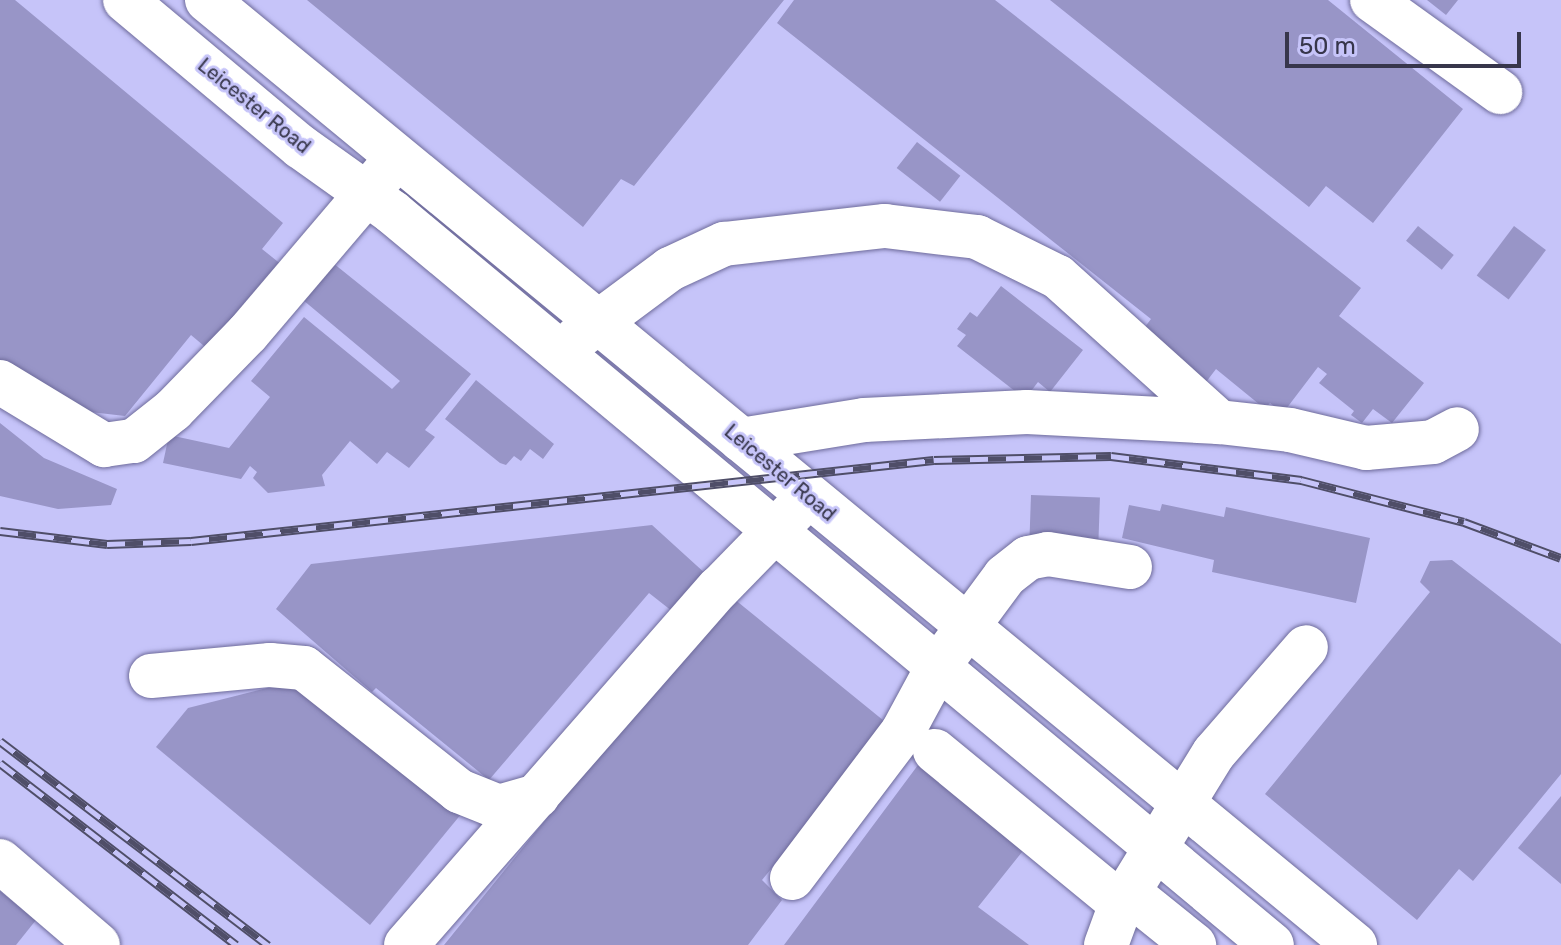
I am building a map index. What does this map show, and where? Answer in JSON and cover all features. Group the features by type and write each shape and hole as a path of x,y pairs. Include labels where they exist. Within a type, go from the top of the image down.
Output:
{"street":[{"name":"Leicester Road","path":"125,0 559,352 1272,945"},
{"name":"Leicester Road","path":"207,0 1355,945"},
{"path":"1372,0 1500,92"},
{"path":"0,382 104,445 134,441 173,410 248,333 313,252 368,195 397,154"},
{"path":"559,352 670,269 724,244 885,226 977,237 1058,277 1167,381 1219,422"},
{"path":"741,440 864,420 1027,412 1219,422 1290,430 1366,448 1433,442 1457,429"},
{"path":"406,945 808,497"},
{"path":"792,878 903,731 937,668 1005,576 1028,558 1074,555 1130,567"},
{"path":"1106,945 1125,898 1214,753 1306,647"},
{"path":"151,676 270,665 304,668 459,791 499,807 537,796"},
{"path":"935,751 1125,898 1194,945"},
{"path":"0,861 98,945"}],"building":[{"path":"0,0 15,0 283,223 262,249 282,265 210,351 191,335 125,416 56,408 0,363"},
{"path":"307,0 784,0 634,186 621,179 583,227"},
{"path":"794,0 995,0 1361,288 1339,316 1424,383 1392,423 1373,409 1362,423 1351,415 1354,411 1319,383 1327,374 1318,367 1283,413 1270,403 1265,409 1216,369 1200,390 1135,340 1151,319 777,23"},
{"path":"1050,0 1328,0 1463,109 1373,223 1326,186 1309,207"},
{"path":"1427,0 1458,0 1446,15"},
{"path":"917,142 960,176 940,202 897,168"},
{"path":"1418,226 1454,255 1442,270 1406,241"},
{"path":"1514,226 1546,250 1509,300 1477,276"},
{"path":"333,263 471,374 425,430 435,437 409,468 387,452 377,464 350,441 322,475 325,486 268,493 253,478 257,472 250,466 241,479 163,463 169,435 229,448 270,397 251,381 304,317 392,389 400,381 303,300"},
{"path":"1001,286 1083,350 1050,392 1038,382 1025,399 957,346 966,335 957,329 970,312 977,317"},
{"path":"476,380 554,444 543,459 530,449 521,461 514,456 506,465 500,463 445,419"},
{"path":"0,423 44,458 117,489 111,505 58,509 0,496"},
{"path":"1031,495 1100,497 1098,540 1029,538"},
{"path":"1162,504 1224,517 1226,507 1370,538 1356,603 1212,572 1214,560 1122,538 1129,505 1160,511"},
{"path":"652,525 707,575 677,615 649,593 489,780 376,688 372,692 276,609 311,564"},
{"path":"1452,560 1561,644 1561,774 1473,881 1459,869 1417,920 1265,794 1430,592 1420,582 1430,561"},
{"path":"728,594 889,725 762,880 782,900 748,945 444,945"},
{"path":"302,679 462,813 370,925 156,747 188,708"},
{"path":"921,761 1030,842 978,907 1029,945 784,945"},
{"path":"1561,796 1561,884 1518,848"},
{"path":"0,891 36,920 16,945 0,945"}],"railway":[{"path":"0,531 107,544 191,541 934,460 1111,456 1301,480 1464,522 1561,558"},
{"path":"0,741 268,945"},
{"path":"0,763 236,945"}]}
